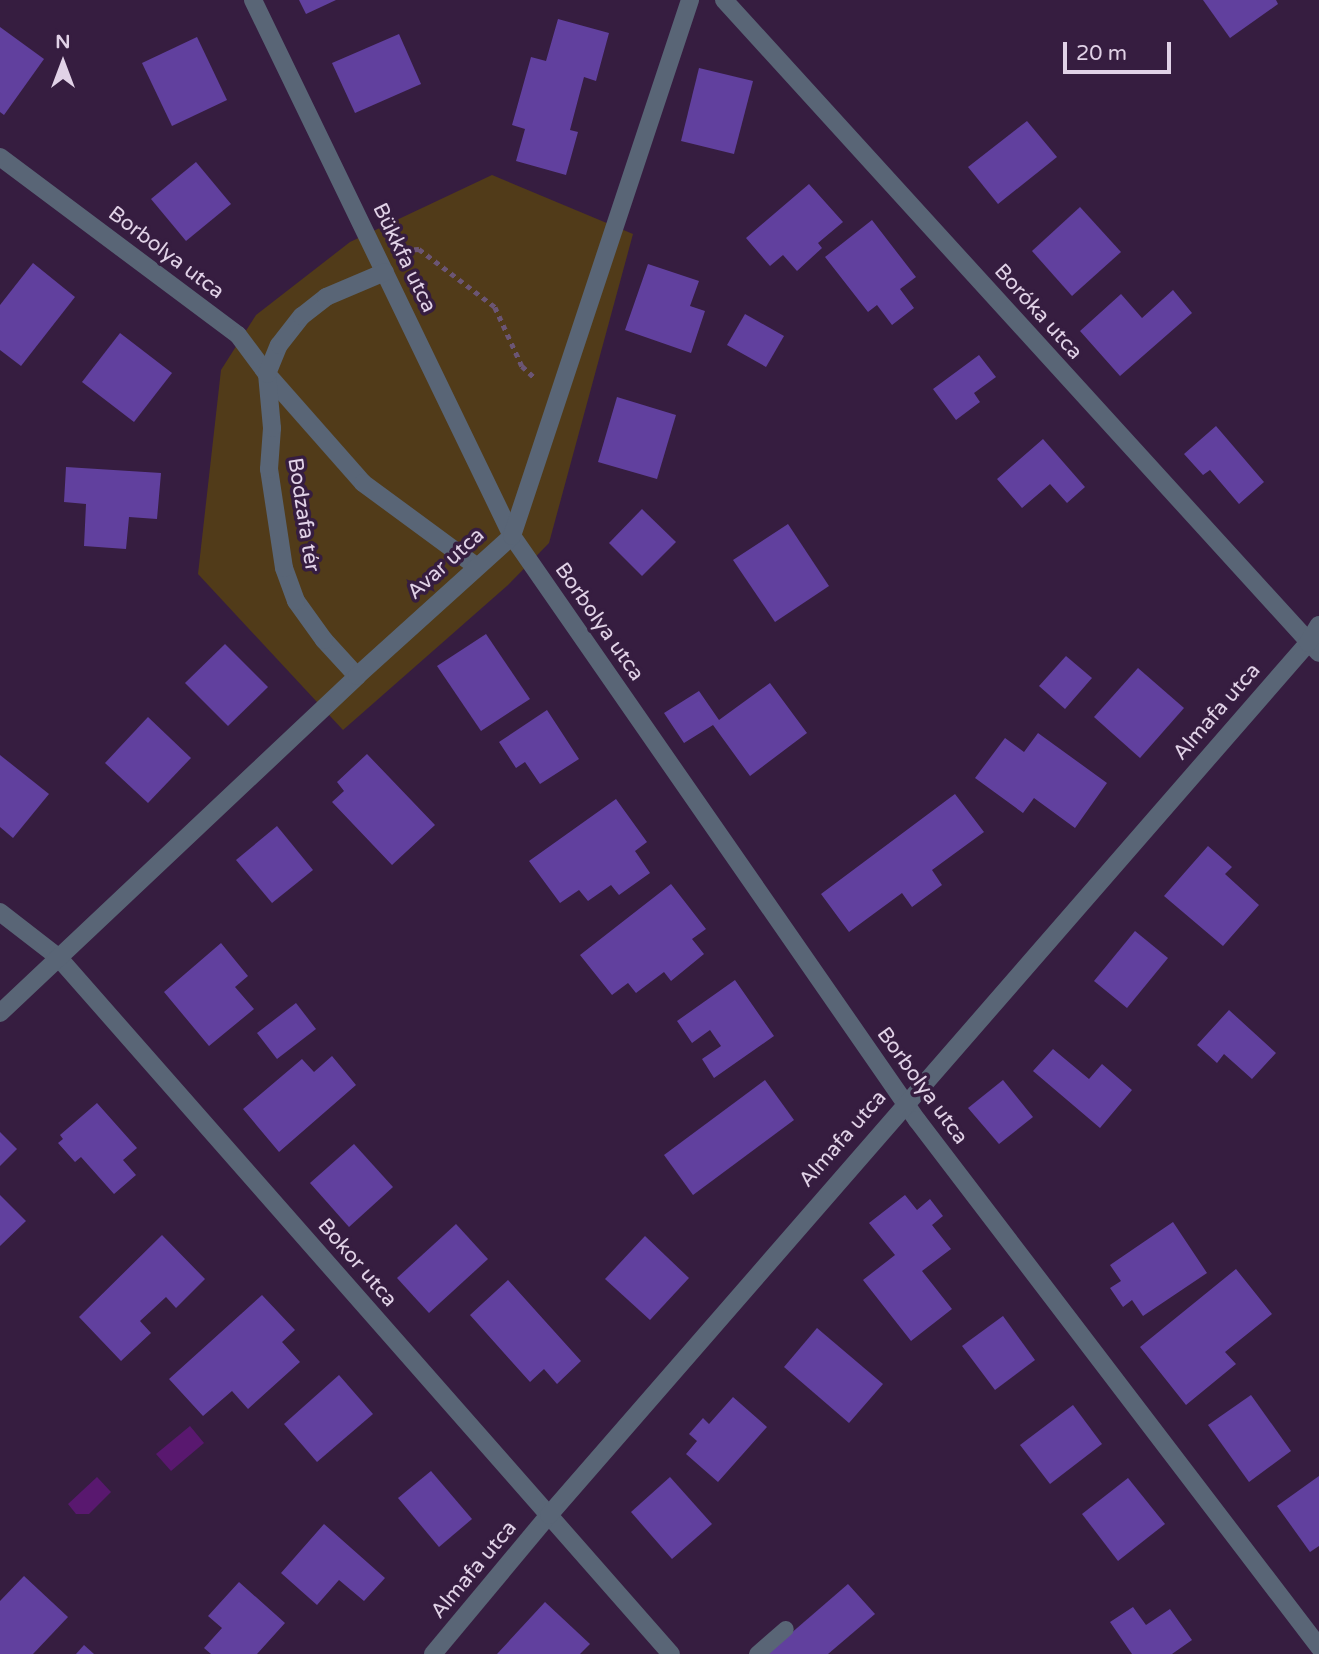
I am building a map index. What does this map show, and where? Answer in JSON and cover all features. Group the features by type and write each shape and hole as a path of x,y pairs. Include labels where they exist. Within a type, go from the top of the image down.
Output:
{"street":[{"name":"Bükkfa utca","path":"253,0 512,536"},
{"name":"Avar utca","path":"0,1013 476,566 512,536 690,0"},
{"name":"Boróka utca","path":"724,0 1314,648"},
{"name":"Borbolya utca","path":"0,157 238,335 267,374 363,483 476,566"},
{"name":"Bodzafa tér","path":"358,676 324,640 296,601 284,568 268,469 272,428 267,374 279,345 302,316 326,297 385,272"},
{"name":"Borbolya utca","path":"512,536 904,1103 1319,1647"},
{"name":"Almafa utca","path":"433,1654 549,1515 904,1103 1314,648 1319,625"},
{"name":"Bokor utca","path":"0,912 58,957 671,1654"}],"lane":[{"path":"757,1654 786,1629"}],"path":[{"path":"376,252 419,249 495,307 522,366 558,398"}],"shaded area":[{"path":"492,175 633,234 549,543 508,585 343,730 198,574 221,370 256,315 350,242"},
{"path":"190,1426 204,1443 171,1471 156,1454"},
{"path":"97,1477 111,1492 89,1514 76,1514 68,1504"}],"building":[{"path":"299,0 336,0 306,14"},
{"path":"1203,0 1276,0 1278,4 1230,38"},
{"path":"558,19 609,33 596,81 584,77 570,130 578,132 566,175 516,161 525,129 512,125 531,57 546,61"},
{"path":"0,27 44,59 4,115 0,112"},
{"path":"399,34 421,84 355,113 332,63"},
{"path":"197,37 227,100 172,126 142,63"},
{"path":"699,68 753,81 734,154 681,141"},
{"path":"1027,121 1057,157 998,204 968,167"},
{"path":"196,162 231,204 186,241 151,199"},
{"path":"809,184 843,222 818,243 822,248 797,271 783,255 770,266 746,238"},
{"path":"1080,207 1121,252 1072,296 1032,251"},
{"path":"872,220 916,277 900,289 914,308 892,325 877,305 868,312 825,257"},
{"path":"33,263 75,297 21,366 0,350 0,305"},
{"path":"648,264 699,281 690,306 705,311 691,353 625,330"},
{"path":"1173,290 1192,313 1120,376 1080,331 1121,294 1142,318"},
{"path":"745,314 784,336 766,367 727,345"},
{"path":"120,333 172,373 134,422 82,382"},
{"path":"979,355 996,377 974,393 980,402 956,420 933,389"},
{"path":"617,397 676,415 657,479 598,462"},
{"path":"1216,426 1264,482 1239,504 1210,470 1203,475 1184,454"},
{"path":"1043,439 1085,487 1067,503 1050,484 1022,508 997,479"},
{"path":"66,467 161,473 157,519 129,517 126,549 84,546 86,504 64,502"},
{"path":"642,509 676,542 642,576 609,543"},
{"path":"788,524 829,586 775,622 733,560"},
{"path":"486,634 530,699 481,731 437,666"},
{"path":"225,644 268,687 228,726 185,683"},
{"path":"1066,656 1092,678 1065,709 1039,686"},
{"path":"1138,668 1184,708 1140,758 1094,717"},
{"path":"770,683 807,733 750,776 713,725 684,743 664,713 699,691 719,720"},
{"path":"547,710 579,759 540,784 525,762 516,768 499,742"},
{"path":"148,717 191,758 148,803 105,763"},
{"path":"1038,733 1107,783 1075,828 1034,798 1023,813 975,778 1005,738 1024,752"},
{"path":"367,754 435,825 392,865 332,802 344,791 337,782"},
{"path":"0,755 49,794 13,838 0,827"},
{"path":"955,794 984,832 932,870 942,885 912,907 902,893 849,932 821,894"},
{"path":"616,799 647,842 635,851 650,873 619,895 611,885 588,901 579,890 560,903 529,861"},
{"path":"277,826 313,870 272,903 236,860"},
{"path":"1208,846 1232,867 1225,874 1259,905 1223,946 1164,896"},
{"path":"671,884 706,929 692,939 704,954 671,981 664,972 636,993 628,983 612,995 580,955"},
{"path":"1135,931 1168,958 1127,1008 1094,981"},
{"path":"221,943 248,976 235,987 254,1009 209,1046 164,992"},
{"path":"735,980 774,1036 714,1078 702,1059 721,1046 710,1030 692,1043 677,1021"},
{"path":"296,1003 316,1029 277,1059 257,1033"},
{"path":"1229,1010 1276,1053 1252,1079 1224,1054 1217,1063 1197,1045"},
{"path":"1053,1049 1089,1079 1102,1064 1132,1090 1100,1128 1033,1071"},
{"path":"332,1056 356,1085 279,1152 243,1109 302,1059 314,1072"},
{"path":"765,1080 794,1120 693,1195 664,1155"},
{"path":"1003,1080 1033,1117 999,1144 968,1108"},
{"path":"97,1103 137,1148 123,1160 136,1175 114,1194 81,1157 75,1162 58,1143 63,1139 60,1135"},
{"path":"0,1132 17,1149 0,1166"},
{"path":"354,1144 393,1187 349,1227 310,1183"},
{"path":"0,1195 26,1221 0,1246"},
{"path":"905,1195 917,1210 930,1199 943,1216 932,1225 951,1249 922,1271 952,1309 911,1341 863,1280 895,1255 869,1223"},
{"path":"1173,1222 1207,1273 1143,1316 1132,1300 1123,1307 1110,1288 1121,1281 1110,1265"},
{"path":"456,1224 488,1259 429,1313 397,1278"},
{"path":"162,1235 205,1279 176,1308 166,1297 140,1321 151,1333 121,1361 79,1317"},
{"path":"645,1236 689,1278 650,1320 605,1279"},
{"path":"1236,1269 1272,1314 1225,1352 1236,1364 1186,1405 1140,1347"},
{"path":"508,1280 581,1361 557,1384 544,1369 530,1382 470,1315"},
{"path":"262,1295 295,1330 282,1342 300,1362 248,1409 232,1391 203,1416 169,1379"},
{"path":"1003,1316 1035,1360 995,1390 962,1346"},
{"path":"817,1328 883,1384 849,1423 784,1367"},
{"path":"339,1375 373,1414 317,1462 284,1424"},
{"path":"1251,1395 1291,1451 1249,1482 1208,1425"},
{"path":"733,1397 767,1427 718,1482 686,1454 697,1441 689,1434 703,1418 709,1424"},
{"path":"1073,1405 1102,1444 1050,1484 1020,1445"},
{"path":"431,1471 472,1519 439,1547 398,1498"},
{"path":"1319,1476 1319,1546 1310,1552 1277,1506"},
{"path":"670,1477 712,1524 672,1559 631,1512"},
{"path":"1128,1478 1165,1524 1118,1561 1082,1514"},
{"path":"324,1524 385,1578 364,1601 339,1580 317,1605 281,1573"},
{"path":"24,1576 68,1617 33,1654 0,1654 0,1601"},
{"path":"239,1582 285,1623 257,1654 211,1654 204,1648 222,1628 208,1616"},
{"path":"848,1584 875,1614 828,1654 767,1654"},
{"path":"545,1602 590,1644 580,1654 497,1654"},
{"path":"1133,1607 1146,1625 1170,1609 1192,1640 1172,1654 1132,1654 1110,1622"},
{"path":"84,1645 94,1654 76,1654"}]}
